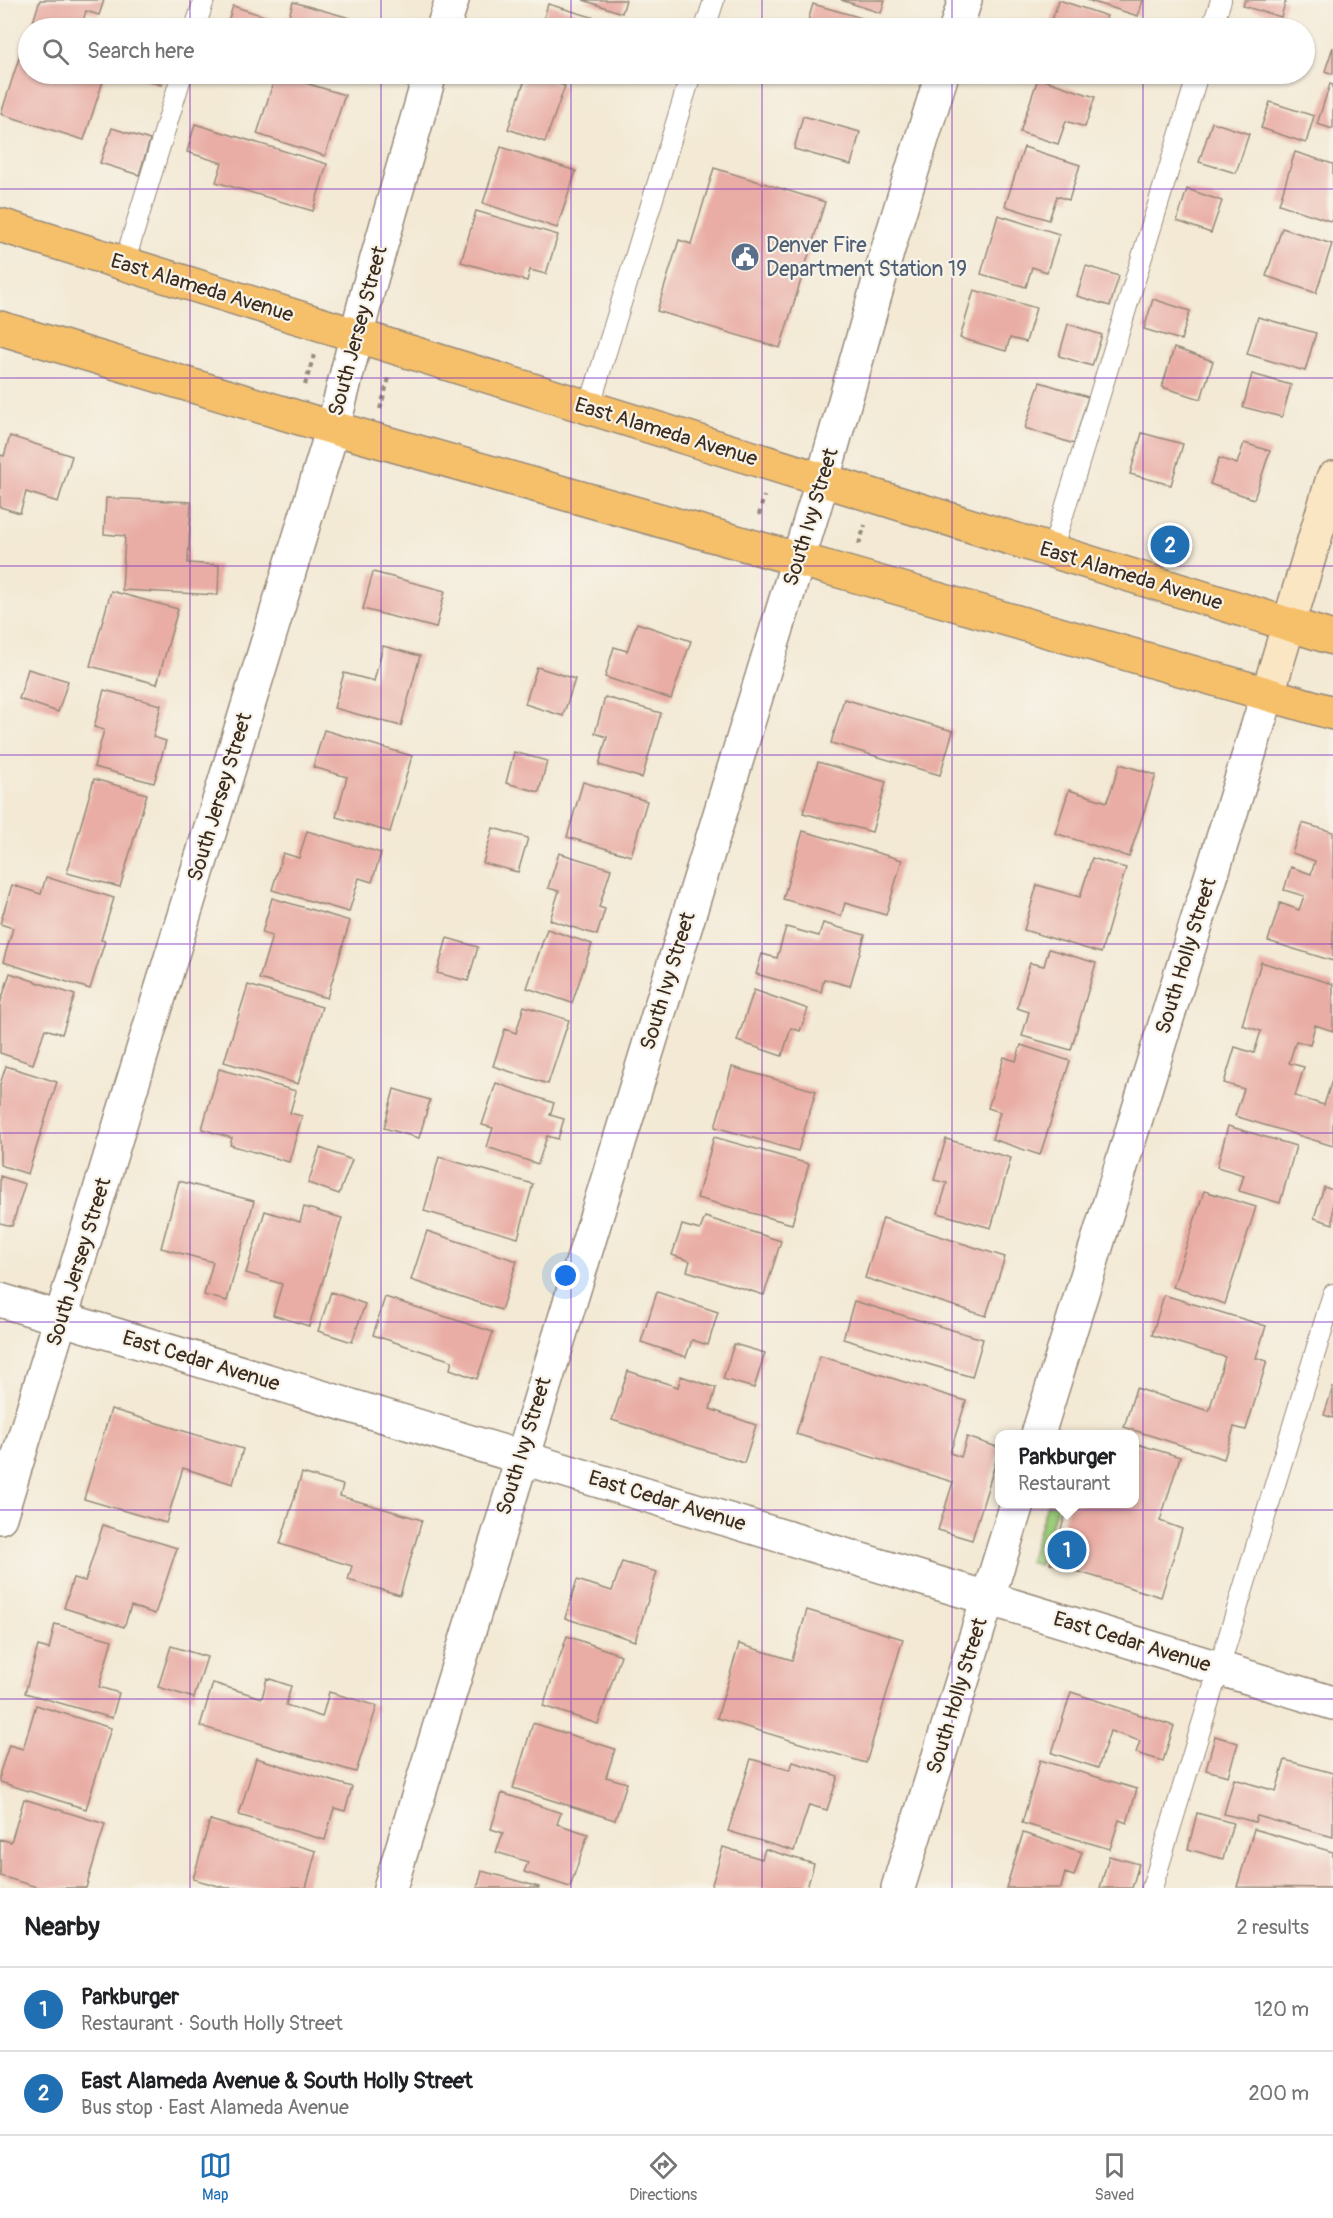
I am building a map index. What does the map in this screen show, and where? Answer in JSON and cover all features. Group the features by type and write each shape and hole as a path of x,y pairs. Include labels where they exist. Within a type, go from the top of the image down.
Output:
{"main road":[{"name":"East Alameda Avenue","path":"0,225 822,482 1333,638"},
{"path":"0,328 333,428 1333,713"},
{"name":"South Holly Street","path":"1268,693 1333,478"}],"street":[{"path":"446,18 452,0"},
{"path":"959,18 965,0"},
{"name":"South Jersey Street","path":"0,1517 333,428 356,336 427,84"},
{"name":"South Ivy Street","path":"390,1888 520,1457 799,559 939,84"},
{"name":"South Holly Street","path":"1039,1430 1268,693"},
{"name":"East Cedar Avenue","path":"0,1300 1333,1703"},
{"name":"South Holly Street","path":"898,1888 1015,1508"}],"lane":[{"path":"198,18 204,0"},
{"path":"708,18 714,0"},
{"path":"1215,18 1221,0"},
{"path":"124,264 179,84"},
{"path":"590,408 689,84"},
{"path":"1052,551 1195,84"},
{"path":"1152,1888 1333,1294"}],"path":[{"path":"304,388 314,355"},
{"path":"379,415 389,377"},
{"path":"758,519 764,496"},
{"path":"857,550 865,525"}],"green space":[{"path":"1046,1508 1057,1508 1039,1565 1029,1562"}],"building":[{"path":"40,0 104,0 99,15 86,11 84,18 34,18"},
{"path":"583,0 626,0 622,13"},
{"path":"841,0 885,0 881,13"},
{"path":"1059,0 1107,16 1106,18 1053,18"},
{"path":"1087,0 1143,0 1138,16"},
{"path":"1245,0 1286,0 1281,17 1243,6"},
{"path":"293,2 350,18 289,18"},
{"path":"548,4 595,18 544,18"},
{"path":"813,4 862,18 809,18"},
{"path":"233,6 270,18 229,18"},
{"path":"1333,47 1333,74 1325,71"},
{"path":"18,61 18,84 102,84 84,140 1,114"},
{"path":"273,84 309,84 345,95 325,156 257,134"},
{"path":"524,84 565,86 545,142 508,129"},
{"path":"1036,84 1056,84 1095,97 1085,127 1066,121 1058,144 1020,132"},
{"path":"1330,84 1333,85 1333,129 1317,124"},
{"path":"1270,102 1314,116 1306,143 1261,128"},
{"path":"803,116 860,132 851,165 794,149"},
{"path":"1212,122 1249,134 1236,173 1199,162"},
{"path":"195,124 327,164 313,211 216,182 222,163 187,152"},
{"path":"112,128 150,140 139,175 100,163"},
{"path":"501,147 576,171 557,228 483,203"},
{"path":"1024,147 1080,165 1069,200 1057,196 1049,220 1005,206"},
{"path":"1295,152 1333,164 1333,222 1279,204"},
{"path":"714,168 825,202 780,348 657,311 679,240 691,244"},
{"path":"1187,189 1222,201 1211,233 1177,221"},
{"path":"476,211 558,235 546,274 530,270 527,281 461,262"},
{"path":"998,215 1059,234 1047,272 1032,267 1026,287 981,274"},
{"path":"1282,228 1332,244 1316,293 1266,276"},
{"path":"1086,266 1119,276 1110,306 1077,296"},
{"path":"974,290 1036,308 1026,342 1010,338 1006,351 960,338"},
{"path":"1153,299 1190,311 1181,340 1144,329"},
{"path":"1258,317 1316,333 1305,371 1247,354"},
{"path":"1068,324 1102,335 1092,366 1059,356"},
{"path":"1174,348 1213,361 1201,399 1162,387"},
{"path":"1252,374 1291,385 1282,417 1243,407"},
{"path":"1040,382 1088,397 1074,444 1025,428"},
{"path":"1142,433 1183,444 1171,485 1130,474"},
{"path":"10,436 72,456 58,502 26,492 20,513 0,507 0,455 4,456"},
{"path":"1244,443 1270,451 1254,499 1210,484 1219,458 1237,464"},
{"path":"106,498 191,502 188,563 219,565 218,595 122,590 125,536 104,534"},
{"path":"373,572 445,591 436,628 363,609"},
{"path":"111,591 178,609 157,684 90,666"},
{"path":"637,623 691,641 671,699 605,677 614,647 627,651"},
{"path":"383,646 420,656 401,726 334,708 344,673 374,681"},
{"path":"537,667 575,679 563,716 525,704"},
{"path":"28,669 68,681 58,712 19,699"},
{"path":"104,690 161,705 153,737 166,741 154,783 94,767 104,730 94,727"},
{"path":"605,697 661,713 642,778 599,765 607,737 595,733"},
{"path":"844,699 953,731 940,775 831,743"},
{"path":"324,730 412,756 390,832 336,817 347,777 313,767"},
{"path":"514,752 547,761 539,792 506,783"},
{"path":"818,762 886,782 872,832 803,813"},
{"path":"1120,764 1156,775 1129,857 1055,833 1069,790 1107,802"},
{"path":"94,779 147,794 120,887 67,873"},
{"path":"583,782 647,801 631,856 567,837"},
{"path":"1302,823 1333,832 1333,961 1268,941 1280,903 1299,910 1304,896 1284,890 1291,867 1311,874 1315,861 1292,853"},
{"path":"493,828 528,838 518,872 483,863"},
{"path":"307,831 381,853 372,882 359,878 349,912 272,890 283,853 299,858"},
{"path":"803,831 902,860 886,915 845,903 841,916 783,899"},
{"path":"559,853 611,869 599,907 605,909 597,935 550,920 559,891 548,888"},
{"path":"1092,858 1126,868 1101,953 1024,930 1037,885 1080,897"},
{"path":"46,877 114,898 101,940 105,941 90,989 3,962 13,928 0,924 12,885 41,894"},
{"path":"272,898 350,921 327,998 259,979 272,936 262,933"},
{"path":"823,923 865,935 850,986 824,979 821,992 756,974 762,954 777,958 786,927 819,936"},
{"path":"547,929 592,944 572,1003 527,988"},
{"path":"447,938 478,947 468,981 437,973"},
{"path":"1049,949 1096,963 1071,1050 1022,1036 1029,1012 1017,1008 1030,963 1044,966"},
{"path":"1261,962 1333,984 1333,1031 1315,1025 1310,1045 1296,1041 1289,1063 1304,1067 1295,1096 1324,1105 1333,1077 1333,1146 1235,1116 1244,1089 1224,1083 1235,1047 1254,1053 1261,1031 1242,1025"},
{"path":"10,973 75,995 62,1034 45,1029 33,1064 0,1053 0,1004"},
{"path":"248,985 322,1007 298,1084 224,1062"},
{"path":"754,990 808,1009 800,1031 791,1028 782,1056 737,1041"},
{"path":"524,1006 569,1020 548,1084 493,1066 505,1029 516,1033"},
{"path":"1021,1045 1070,1061 1040,1155 992,1139 1000,1112 988,1108 1004,1057 1016,1061"},
{"path":"6,1066 57,1082 28,1174 0,1165 0,1084"},
{"path":"732,1067 816,1091 798,1151 715,1127"},
{"path":"219,1069 296,1091 290,1113 302,1116 289,1162 230,1145 232,1138 202,1129"},
{"path":"496,1083 554,1103 550,1115 564,1119 558,1139 547,1136 538,1164 487,1147 493,1128 482,1125"},
{"path":"394,1089 430,1100 419,1138 384,1128"},
{"path":"1228,1126 1296,1146 1280,1203 1239,1191 1244,1175 1217,1167"},
{"path":"714,1137 809,1164 792,1224 697,1198"},
{"path":"946,1139 1011,1158 991,1228 938,1213 947,1183 934,1180"},
{"path":"320,1148 352,1160 339,1194 308,1183"},
{"path":"439,1157 533,1184 518,1238 424,1211"},
{"path":"0,1176 25,1184 12,1226 0,1223"},
{"path":"179,1181 254,1201 227,1301 204,1295 213,1262 161,1248"},
{"path":"1324,1187 1333,1190 1333,1224 1314,1218"},
{"path":"1204,1191 1256,1207 1225,1304 1173,1287"},
{"path":"304,1207 342,1218 309,1326 273,1315 282,1284 246,1273 265,1211 300,1222"},
{"path":"705,1217 781,1241 764,1295 687,1271 690,1261 672,1255 682,1225 700,1230"},
{"path":"883,1218 1005,1257 986,1316 865,1278"},
{"path":"427,1231 517,1261 501,1310 411,1280"},
{"path":"331,1292 365,1304 352,1342 318,1331"},
{"path":"657,1292 718,1312 708,1345 692,1340 686,1357 641,1342"},
{"path":"1164,1295 1266,1326 1256,1358 1267,1361 1246,1430 1234,1427 1224,1459 1124,1427 1136,1388 1209,1411 1225,1357 1152,1335"},
{"path":"385,1297 493,1332 477,1379 450,1369 452,1361 373,1335"},
{"path":"854,1301 983,1339 972,1377 843,1339"},
{"path":"734,1344 765,1353 754,1388 723,1379"},
{"path":"820,1356 966,1401 950,1453 961,1457 967,1437 995,1446 995,1464 972,1540 938,1530 953,1482 796,1434"},
{"path":"628,1371 678,1387 681,1376 716,1388 710,1409 756,1425 744,1463 612,1420"},
{"path":"1333,1387 1333,1418 1324,1415"},
{"path":"111,1409 243,1449 233,1484 183,1468 166,1523 84,1499"},
{"path":"1139,1445 1180,1457 1160,1521 1182,1529 1161,1597 1050,1563 1068,1508 1139,1508"},
{"path":"302,1473 343,1485 340,1496 422,1520 400,1595 348,1580 352,1566 280,1544"},
{"path":"103,1525 177,1548 155,1614 131,1606 124,1627 64,1608 73,1578 85,1581"},
{"path":"622,1562 657,1572 635,1641 565,1618 577,1580 612,1591"},
{"path":"807,1610 903,1639 866,1763 717,1718 739,1644 792,1660"},
{"path":"55,1624 112,1640 99,1687 119,1693 112,1718 25,1693 38,1646 49,1649"},
{"path":"567,1636 621,1655 598,1724 543,1706"},
{"path":"171,1646 207,1657 194,1698 158,1687"},
{"path":"267,1678 291,1686 286,1705 322,1717 329,1692 377,1706 356,1772 200,1726 213,1683 262,1698"},
{"path":"1071,1692 1174,1726 1163,1761 1136,1753 1140,1741 1110,1731 1098,1768 1052,1753"},
{"path":"36,1705 111,1728 86,1809 0,1782 0,1772 9,1745 23,1749"},
{"path":"533,1723 615,1749 606,1777 627,1783 615,1820 513,1788"},
{"path":"1215,1736 1238,1743 1228,1776 1206,1770"},
{"path":"256,1758 352,1787 345,1811 334,1808 325,1840 239,1815"},
{"path":"751,1759 790,1770 793,1762 838,1776 827,1810 809,1805 794,1851 728,1831"},
{"path":"1040,1760 1137,1789 1127,1823 1119,1820 1110,1849 1022,1823"},
{"path":"1285,1760 1333,1773 1333,1837 1257,1816 1255,1822 1224,1814 1234,1779 1276,1791"},
{"path":"502,1793 561,1813 557,1824 588,1834 570,1887 524,1872 528,1862 496,1852 503,1833 491,1829"},
{"path":"24,1799 105,1824 86,1888 40,1888 0,1876 0,1839 11,1842"},
{"path":"1197,1813 1233,1823 1223,1859 1188,1849"},
{"path":"210,1820 316,1851 306,1888 226,1888 193,1879"},
{"path":"1254,1829 1333,1852 1333,1888 1237,1887"},
{"path":"1023,1833 1082,1852 1074,1876 1065,1873 1061,1888 1006,1888"},
{"path":"723,1847 762,1859 765,1849 814,1864 807,1888 711,1888"},
{"path":"1109,1856 1139,1864 1132,1888 1100,1888"},
{"path":"482,1871 539,1887 539,1888 477,1888"}],"place":[{"name":"Denver Fire Department Station 19","path":"745,257"},
{"name":"East Alameda Avenue & South Holly Street","path":"1170,545"},
{"name":"Parkburger","path":"1067,1550"}]}
